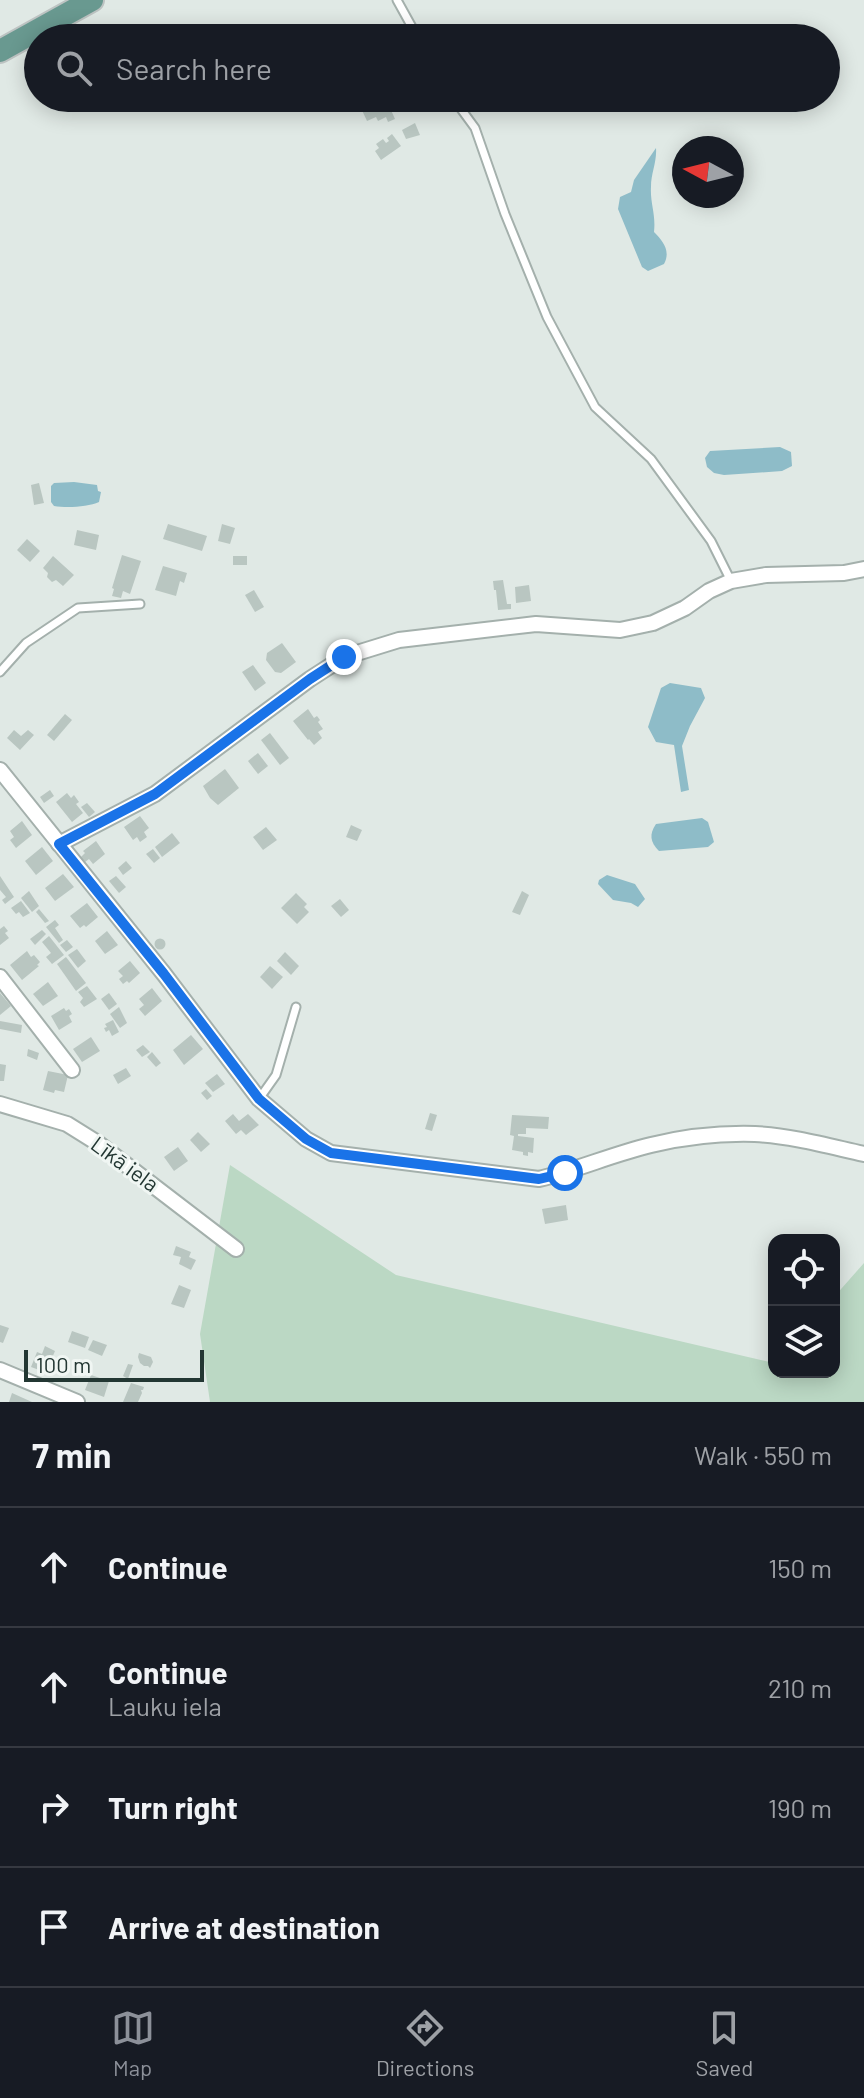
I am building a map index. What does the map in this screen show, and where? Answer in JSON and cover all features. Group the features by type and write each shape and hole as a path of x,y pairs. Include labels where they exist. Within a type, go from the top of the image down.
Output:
{"main road":[{"path":"40,24 62,9 92,0"},
{"path":"0,51 24,35"}],"street":[{"path":"59,844 155,794 344,657 399,640 536,624 620,630 653,623 731,581 766,575 844,573 864,569"},
{"path":"0,770 164,974 259,1099 306,1139 331,1153 539,1179 650,1145 703,1136 755,1134 803,1140 864,1154"},
{"path":"0,977 72,1070"},
{"name":"Līkā iela","path":"0,1104 67,1124 154,1185 236,1249"},
{"path":"0,1370 52,1397 77,1402"}],"lane":[{"path":"397,0 410,24"},
{"path":"463,112 475,128 505,214 547,317 595,407 651,459 711,541 731,581"},
{"path":"0,672 26,643 78,608 140,604"},
{"path":"259,1099 276,1075 296,1007"}],"green space":[{"path":"230,1165 396,1275 768,1362 768,1378 840,1378 840,1290 864,1263 864,1402 210,1402 200,1334"}],"water":[{"path":"656,148 651,187 654,232 663,243 667,255 664,264 648,271 642,267 618,209 620,197 631,192 634,180"},
{"path":"780,447 791,452 792,466 782,471 724,475 714,473 707,467 705,458 710,451"},
{"path":"54,483 97,485 101,492 99,502 77,507 54,506 51,486"},
{"path":"670,683 701,688 705,698 682,746 689,790 681,792 674,745 656,742 648,727 661,688"},
{"path":"702,818 708,822 714,842 708,847 659,851 654,844 652,831 656,824"},
{"path":"607,875 635,884 645,899 638,907 613,900 598,884"}],"building":[{"path":"363,112 392,112 395,119 388,122 386,117 378,121 376,117 367,121"},
{"path":"415,123 420,135 406,139 402,130"},
{"path":"392,134 401,146 381,160 375,151 379,148 376,144 383,139 386,143"},
{"path":"39,483 44,503 34,505 31,485"},
{"path":"168,524 207,536 202,551 163,539"},
{"path":"222,524 235,528 230,544 218,541"},
{"path":"77,530 99,535 96,550 74,545"},
{"path":"27,539 40,551 30,562 17,550"},
{"path":"122,555 141,561 130,594 123,591 121,598 112,596 112,588"},
{"path":"53,556 74,575 63,586 56,580 52,582 43,568"},
{"path":"233,556 247,556 247,565 233,565"},
{"path":"163,566 187,573 184,583 180,581 176,596 155,590"},
{"path":"503,580 507,604 511,604 511,609 498,610 493,581"},
{"path":"529,585 531,601 516,603 515,587"},
{"path":"254,590 264,607 255,612 245,595"},
{"path":"282,643 296,662 281,673 275,672 266,660 267,653"},
{"path":"253,665 266,683 255,691 242,672"},
{"path":"308,709 314,718 317,716 320,720 318,722 323,729 318,732 322,738 314,745 293,721"},
{"path":"65,714 72,720 54,741 47,735"},
{"path":"14,730 21,736 28,730 34,735 20,750 7,738"},
{"path":"270,733 289,758 280,765 261,740"},
{"path":"258,753 268,766 258,774 248,761"},
{"path":"225,769 239,788 218,805 203,786"},
{"path":"50,790 54,796 44,803 40,797"},
{"path":"67,793 71,798 74,795 83,813 72,822 56,802"},
{"path":"87,803 95,812 89,817 81,807"},
{"path":"140,816 149,828 144,832 147,837 140,842 137,837 133,840 124,827"},
{"path":"22,821 32,835 16,848 10,840 14,837 10,831"},
{"path":"351,825 362,830 357,841 346,837"},
{"path":"266,827 277,840 263,850 253,837"},
{"path":"172,833 180,843 162,857 155,847"},
{"path":"96,841 105,854 93,864 89,859 85,862 81,857 85,853 83,851"},
{"path":"42,847 53,861 36,875 25,861"},
{"path":"153,849 160,858 154,863 146,854"},
{"path":"126,861 132,868 123,875 118,868"},
{"path":"63,874 74,887 55,901 45,888"},
{"path":"0,876 14,897 5,904 2,900 6,897 0,890"},
{"path":"116,876 126,887 119,893 109,881"},
{"path":"29,891 39,906 32,912 21,898"},
{"path":"522,891 529,895 520,915 512,912"},
{"path":"296,893 307,904 304,907 309,912 297,924 281,908"},
{"path":"340,899 349,910 341,917 331,906"},
{"path":"21,901 30,913 23,917 11,908"},
{"path":"87,903 98,917 80,928 70,916"},
{"path":"39,909 49,921 45,923 36,912"},
{"path":"55,920 59,925 55,928 63,940 59,943 46,927"},
{"path":"4,926 9,938 0,945 0,929"},
{"path":"42,930 46,934 35,945 30,939"},
{"path":"107,931 118,945 105,954 95,941"},
{"path":"49,936 64,955 52,964 46,957 51,953 42,942"},
{"path":"160,939 165,944 160,949 155,944"},
{"path":"67,940 73,947 66,952 60,945"},
{"path":"77,949 86,961 78,968 68,955"},
{"path":"27,951 40,962 22,980 10,965"},
{"path":"285,952 299,966 291,975 277,961"},
{"path":"66,957 86,983 76,991 57,964"},
{"path":"130,961 140,973 129,983 123,984 119,979 123,976 118,971"},
{"path":"270,966 283,977 272,989 260,977"},
{"path":"48,982 58,996 43,1006 33,994"},
{"path":"87,986 97,999 84,1007 80,1002 83,998 78,992"},
{"path":"152,988 162,1001 145,1016 139,1009 144,1005 139,999"},
{"path":"0,993 11,1006 0,1015"},
{"path":"109,993 117,1004 109,1010 101,999"},
{"path":"119,1007 127,1023 120,1028 110,1014"},
{"path":"64,1008 72,1014 69,1016 72,1022 59,1030 51,1016"},
{"path":"113,1020 119,1032 112,1036 104,1028"},
{"path":"0,1021 22,1025 21,1033 0,1029"},
{"path":"191,1035 203,1049 184,1065 173,1050"},
{"path":"91,1037 100,1051 82,1062 73,1049"},
{"path":"143,1045 150,1052 142,1057 136,1050"},
{"path":"28,1049 39,1053 37,1060 27,1056"},
{"path":"152,1052 161,1063 156,1067 147,1057"},
{"path":"0,1064 6,1065 4,1081 0,1081"},
{"path":"126,1068 131,1076 118,1084 113,1075"},
{"path":"48,1071 68,1075 64,1092 43,1090"},
{"path":"217,1074 225,1084 213,1092 205,1083"},
{"path":"206,1089 212,1096 207,1100 201,1093"},
{"path":"430,1113 437,1115 432,1131 425,1129"},
{"path":"233,1114 239,1121 248,1114 259,1125 246,1135 241,1130 236,1134 225,1121"},
{"path":"512,1115 549,1117 548,1129 526,1128 526,1134 518,1134 534,1138 533,1153 528,1152 528,1156 512,1150"},
{"path":"198,1132 210,1144 201,1152 190,1140"},
{"path":"178,1147 188,1161 174,1171 164,1157"},
{"path":"566,1205 568,1220 545,1224 542,1209"},
{"path":"176,1246 191,1252 189,1257 196,1260 191,1270 179,1264 181,1257 173,1255"},
{"path":"179,1285 191,1290 184,1308 171,1304"},
{"path":"0,1325 9,1328 3,1343 0,1342"},
{"path":"72,1331 89,1337 85,1348 68,1342"},
{"path":"93,1340 107,1345 102,1356 88,1350"},
{"path":"45,1346 55,1351 52,1358 58,1360 53,1375 31,1367 37,1352 42,1354"},
{"path":"139,1353 151,1357 153,1362 150,1368 140,1363"},
{"path":"128,1364 133,1365 128,1379 123,1376"},
{"path":"91,1375 109,1381 104,1397 85,1390"},
{"path":"131,1383 144,1387 142,1393 138,1402 123,1402"},
{"path":"12,1393 32,1402 9,1402"}],"route":[{"path":"344,657 155,794 59,844 259,1099 306,1139 331,1153 539,1179 565,1173"}]}
